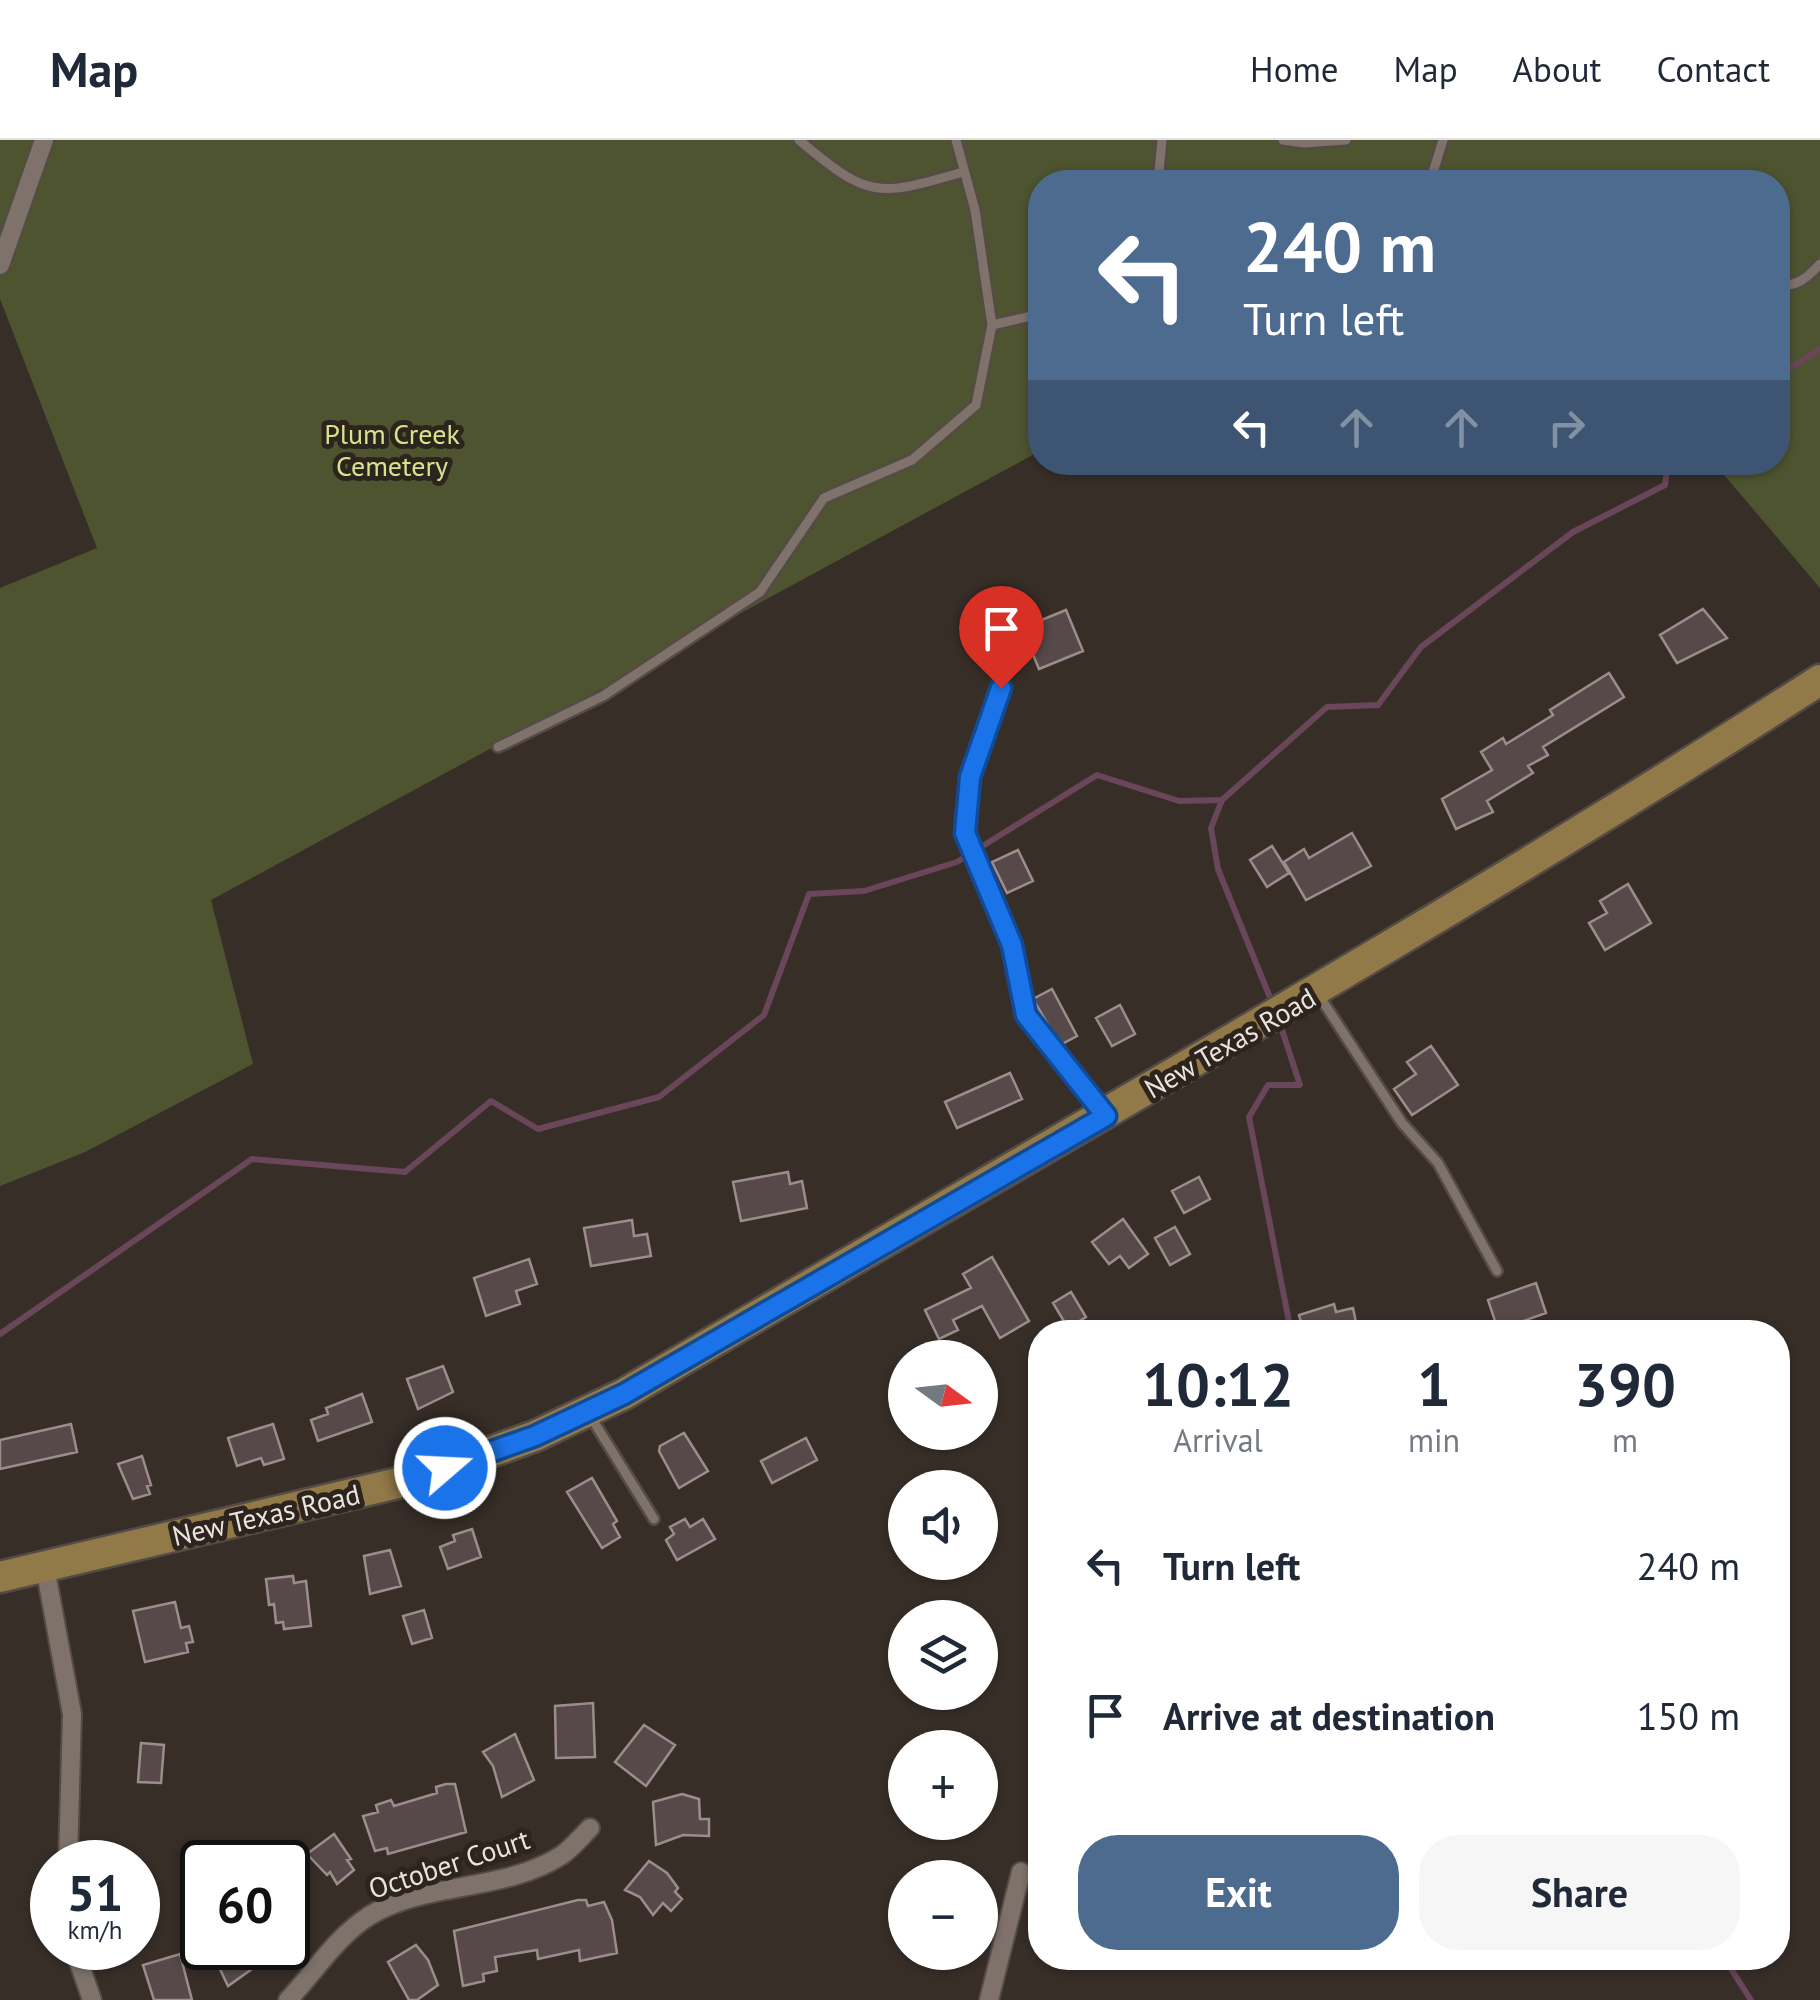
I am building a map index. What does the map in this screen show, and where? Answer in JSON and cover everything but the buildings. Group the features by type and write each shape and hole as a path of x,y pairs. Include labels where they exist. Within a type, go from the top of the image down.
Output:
{"main road":[{"name":"New Texas Road","path":"0,1577 415,1479 535,1436 624,1394 1317,992 1547,853 1820,680"}],"street":[{"path":"0,266 44,140"},
{"path":"45,1568 72,1714 69,1840"},
{"name":"October Court","path":"288,2000 342,1939 369,1916 405,1901 536,1868 564,1854 590,1828"},
{"path":"989,2000 1021,1872"},
{"path":"82,1970 92,2000"}],"lane":[{"path":"799,140 839,174 877,190 900,190 963,172"},
{"path":"498,747 603,696 760,592 824,498 912,460 976,405 992,326 974,210 956,140"},
{"path":"1159,170 1162,140"},
{"path":"1283,140 1304,144 1346,140"},
{"path":"1434,170 1443,140"},
{"path":"1790,283 1806,279 1820,264"},
{"path":"992,326 1028,317"},
{"path":"1001,688 970,777 965,833 1012,945 1026,1015 1106,1116"},
{"path":"1317,992 1402,1123 1438,1163 1497,1271"},
{"path":"587,1412 654,1519"}],"green space":[{"name":"Plum Creek Cemetery","path":"0,140 1820,140 1820,588 1724,475 1790,475 1790,170 1028,170 1028,457 211,900 253,1064 85,1152 0,1186 0,588 97,548 0,299"}],"waterway":[{"path":"1790,368 1820,349"},
{"path":"1271,1000 1218,869 1211,828 1222,800 1327,707 1378,705 1421,647 1573,532 1665,485 1666,475"},
{"path":"0,1334 252,1159 405,1172 491,1101 538,1129 659,1097 764,1015 809,894 864,891 957,862 1097,775 1179,801 1222,800"},
{"path":"1282,1030 1300,1085 1268,1085 1249,1117 1289,1320"},
{"path":"1732,1970 1751,2000"}],"route":[{"path":"445,1468 535,1436 624,1394 1106,1116 1026,1015 1012,945 965,833 970,777 1001,688"}]}
